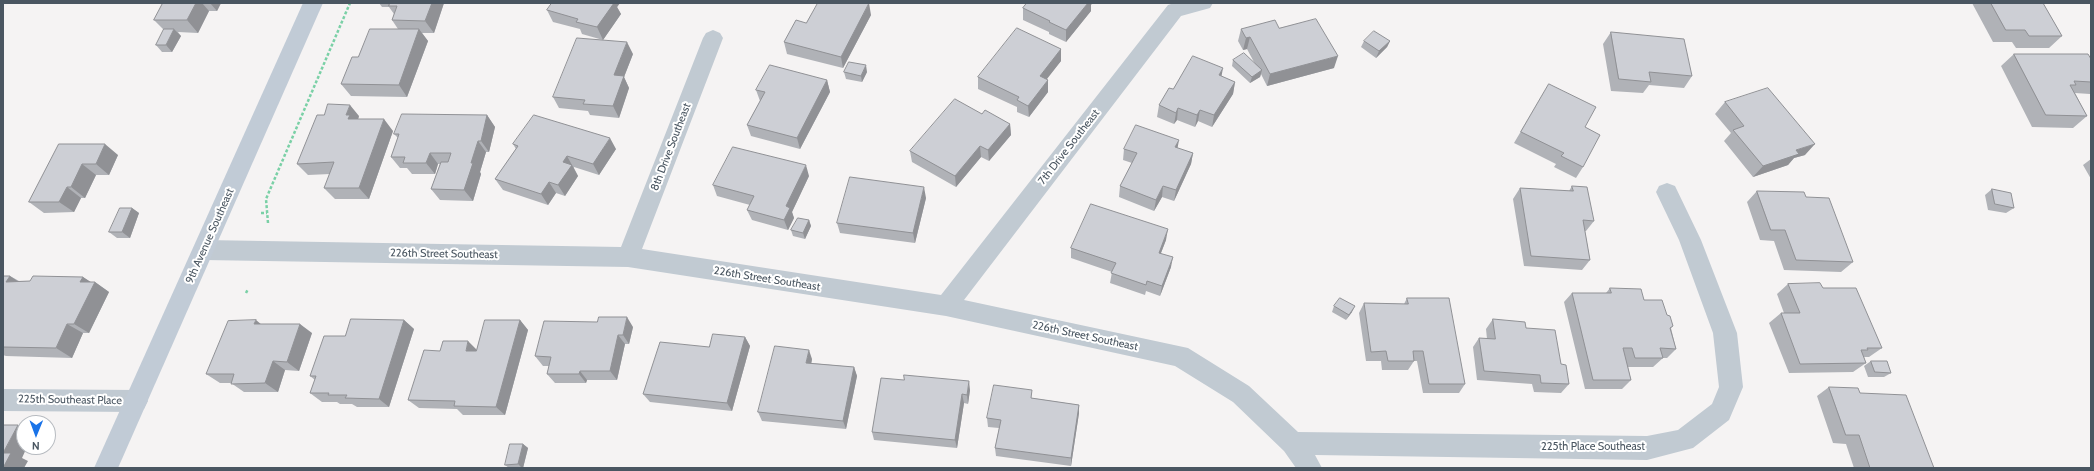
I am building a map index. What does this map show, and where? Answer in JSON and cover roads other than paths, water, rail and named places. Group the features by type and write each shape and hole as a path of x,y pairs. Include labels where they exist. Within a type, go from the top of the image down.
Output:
{"main road":[{"name":"9th Avenue Southeast","path":"106,468 313,3"}],"street":[{"name":"7th Drive Southeast","path":"946,306 1175,10 1203,3"},
{"name":"8th Drive Southeast","path":"628,257 713,38"},
{"name":"225th Place Southeast","path":"1293,443 1647,448 1684,440 1721,412 1731,387 1725,334 1690,240 1667,192"},
{"name":"226th Street Southeast","path":"204,250 628,257 946,306 1180,356 1241,394 1293,443 1310,468"},
{"name":"225th Southeast Place","path":"3,400 136,401"}]}
